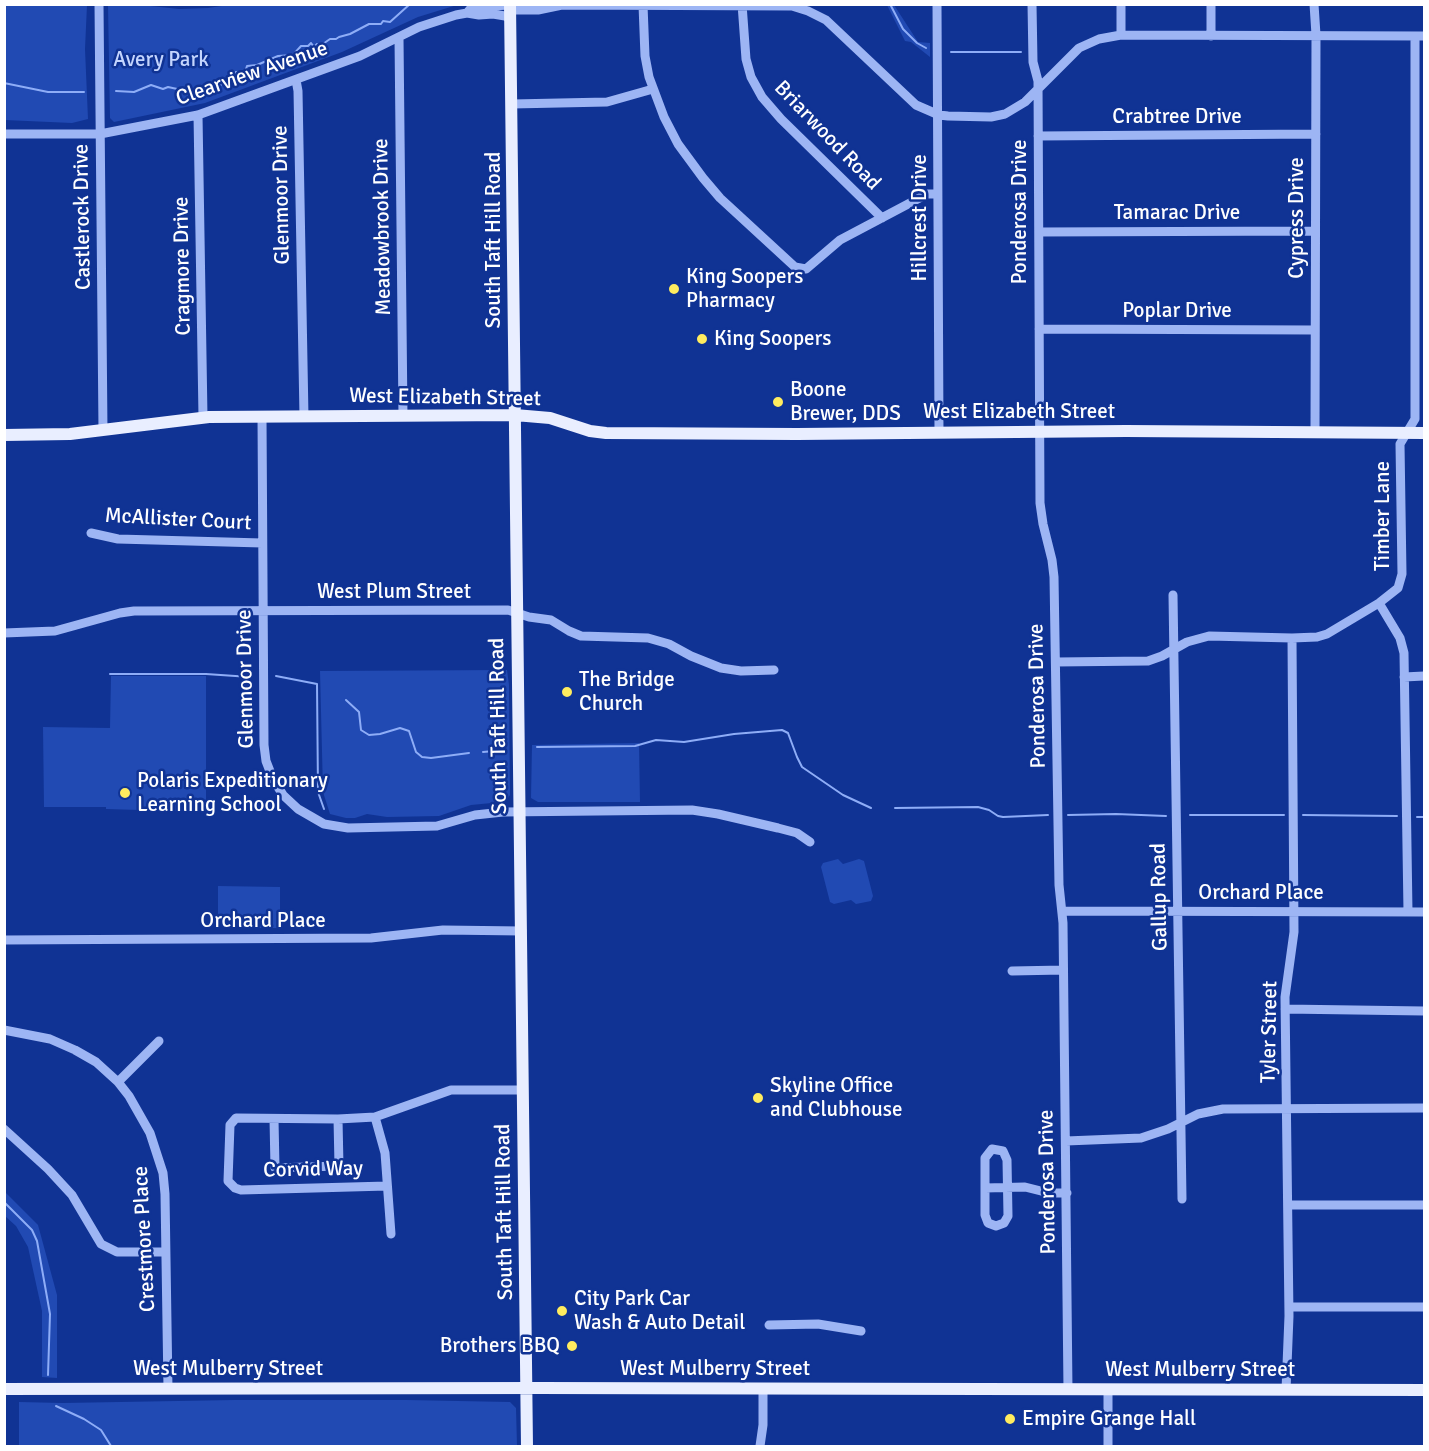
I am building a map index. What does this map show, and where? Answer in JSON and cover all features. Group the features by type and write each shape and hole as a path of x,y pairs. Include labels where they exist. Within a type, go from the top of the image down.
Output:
{"main road":[{"name":"South Taft Hill Road","path":"510,11 527,1446"},
{"name":"West Elizabeth Street","path":"4,435 70,434 203,417 515,415 550,418 598,432 804,434 939,431 1315,431 1425,433"},
{"name":"West Mulberry Street","path":"4,1389 1425,1390"}],"street":[{"name":"Castlerock Drive","path":"99,4 103,430"},
{"name":"Hillcrest Drive","path":"937,4 939,431"},
{"name":"Ponderosa Drive","path":"1032,4 1033,62 1038,89 1040,503 1054,577 1066,1141 1068,1390"},
{"path":"1121,4 1121,35"},
{"path":"1211,4 1211,36"},
{"name":"Cypress Drive","path":"1314,4 1316,35 1315,431"},
{"name":"Clearview Avenue","path":"4,134 100,134 198,115 360,56 419,27 467,12 472,7 510,11 538,10 560,5 792,6 808,11 826,21 916,105 939,115 991,117 1005,114 1025,102 1079,48 1099,39 1121,35 1420,36"},
{"path":"643,5 645,56 653,89 678,144 720,198 795,267 801,269 812,266 840,240 927,194 937,194"},
{"name":"Briarwood Road","path":"742,5 746,58 751,77 762,97 781,119 882,218"},
{"name":"Clearview Avenue","path":"467,12 479,15 500,15 510,11"},
{"name":"Timber Lane","path":"1379,603 1398,588 1401,581 1400,444 1415,419 1420,36"},
{"name":"Meadowbrook Drive","path":"399,38 403,416"},
{"name":"Glenmoor Drive","path":"296,80 304,417"},
{"path":"512,104 607,102 653,89"},
{"name":"Cragmore Drive","path":"198,115 203,417"},
{"name":"Crabtree Drive","path":"1038,136 1316,134"},
{"name":"Tamarac Drive","path":"1039,232 1315,231"},
{"name":"Poplar Drive","path":"1039,329 1315,330"},
{"name":"Glenmoor Drive","path":"262,417 264,745 266,761 277,787 298,809 324,824 348,828 436,826 487,813 520,812"},
{"name":"McAllister Court","path":"91,533 118,539 262,543"},
{"name":"Gallup Road","path":"1173,595 1182,1199"},
{"path":"1056,662 1141,662 1155,659 1194,640 1209,636 1317,637 1327,634 1379,603 1400,638 1404,653 1408,912"},
{"name":"West Plum Street","path":"4,633 55,630 134,611 508,610 529,617 551,620 580,636 657,639 700,661 721,668 741,671 774,670"},
{"name":"Tyler Street","path":"1286,1390 1289,1307 1285,997 1293,946 1294,911 1292,638"},
{"path":"1404,677 1425,676"},
{"path":"520,812 705,811 797,833 810,842"},
{"name":"Orchard Place","path":"1062,911 1425,912"},
{"name":"Orchard Place","path":"4,940 372,938 443,930 522,931"},
{"path":"1012,971 1063,970"},
{"path":"1285,1009 1424,1011"},
{"name":"Crestmore Place","path":"4,1030 29,1033 63,1044 96,1062 118,1082 138,1110 158,1153 164,1186 168,1389"},
{"path":"118,1082 159,1041"},
{"path":"338,1119 339,1166 275,1168 274,1119 375,1117 451,1090 523,1090"},
{"path":"1066,1141 1131,1139 1160,1133 1198,1114 1215,1110 1288,1107 1425,1108"},
{"path":"375,1117 385,1153 391,1234"},
{"name":"Corvid Way","path":"274,1119 236,1118 230,1125 228,1180 235,1188 241,1190 387,1186"},
{"path":"4,1129 48,1169 72,1195 101,1244 117,1252 165,1252"},
{"path":"1000,1149 1006,1155 1008,1188 1008,1216 1004,1223 996,1226 990,1225 985,1218 984,1188 987,1152 1000,1149"},
{"path":"984,1188 1024,1187 1049,1193 1066,1193"},
{"path":"1288,1205 1425,1205"},
{"path":"1289,1307 1425,1307"},
{"path":"769,1325 818,1324 861,1331"},
{"path":"760,1446 763,1425 763,1389"},
{"path":"1108,1390 1108,1446"}],"green space":[{"name":"Avery Park","path":"132,4 179,9 235,4 457,5 418,17 342,52 205,103 114,122 110,118 108,5"},
{"name":"Avery Park","path":"4,5 87,5 85,49 88,119 72,123 5,120"},
{"path":"887,5 894,5 918,42 930,43 930,57 911,42 905,41"},
{"path":"507,670 510,795 508,798 502,802 471,805 439,816 387,817 367,814 346,818 330,814 323,792 320,671"},
{"path":"111,676 206,676 206,812 106,809 106,807 44,807 43,727 110,728"},
{"path":"639,743 640,802 538,802 531,798 532,745"},
{"path":"838,859 843,864 859,859 864,861 873,896 871,901 856,904 851,900 834,904 830,902 821,867 823,863"},
{"path":"218,886 280,887 280,928 224,928 221,921 218,921"},
{"path":"5,1192 38,1225 57,1295 57,1378 42,1377 42,1311 28,1247 16,1226 5,1216"},
{"path":"234,1400 510,1402 516,1408 517,1446 19,1446 19,1402"}],"waterway":[{"path":"116,91 134,92 151,85 163,89 168,87 191,92 207,90 225,83 236,72 242,74 247,66 257,65 278,56 293,55 301,46 308,46 311,43 314,47 317,44 320,46 330,39 350,34 369,24 390,22 410,4"},
{"path":"890,4 903,29 917,43 926,48"},
{"path":"951,52 1021,52"},
{"path":"4,83 48,92 84,92"},
{"path":"110,674 206,674 250,677"},
{"path":"276,676 317,684 318,792 324,809"},
{"path":"346,700 359,712 361,730 369,735 400,728 409,731 416,752 422,757 469,753"},
{"path":"537,747 635,746 656,740 684,742 734,734 782,730 788,733 802,767 843,795 871,808"},
{"path":"483,752 494,751"},
{"path":"895,808 978,807 1003,817 1048,815"},
{"path":"1068,815 1166,816"},
{"path":"1190,815 1284,815"},
{"path":"1303,815 1397,816"},
{"path":"1417,817 1424,817"},
{"path":"4,1202 32,1230 37,1241 50,1314 48,1375"},
{"path":"56,1406 101,1430 111,1446"}],"place":[{"name":"King Soopers Pharmacy","path":"674,289"},
{"name":"King Soopers","path":"702,339"},
{"name":"Boone Brewer, DDS","path":"778,402"},
{"name":"The Bridge Church","path":"567,692"},
{"name":"Polaris Expeditionary Learning School","path":"125,793"},
{"name":"Skyline Office and Clubhouse","path":"758,1098"},
{"name":"City Park Car Wash & Auto Detail","path":"562,1311"},
{"name":"Brothers BBQ","path":"572,1346"},
{"name":"Empire Grange Hall","path":"1010,1419"}]}
